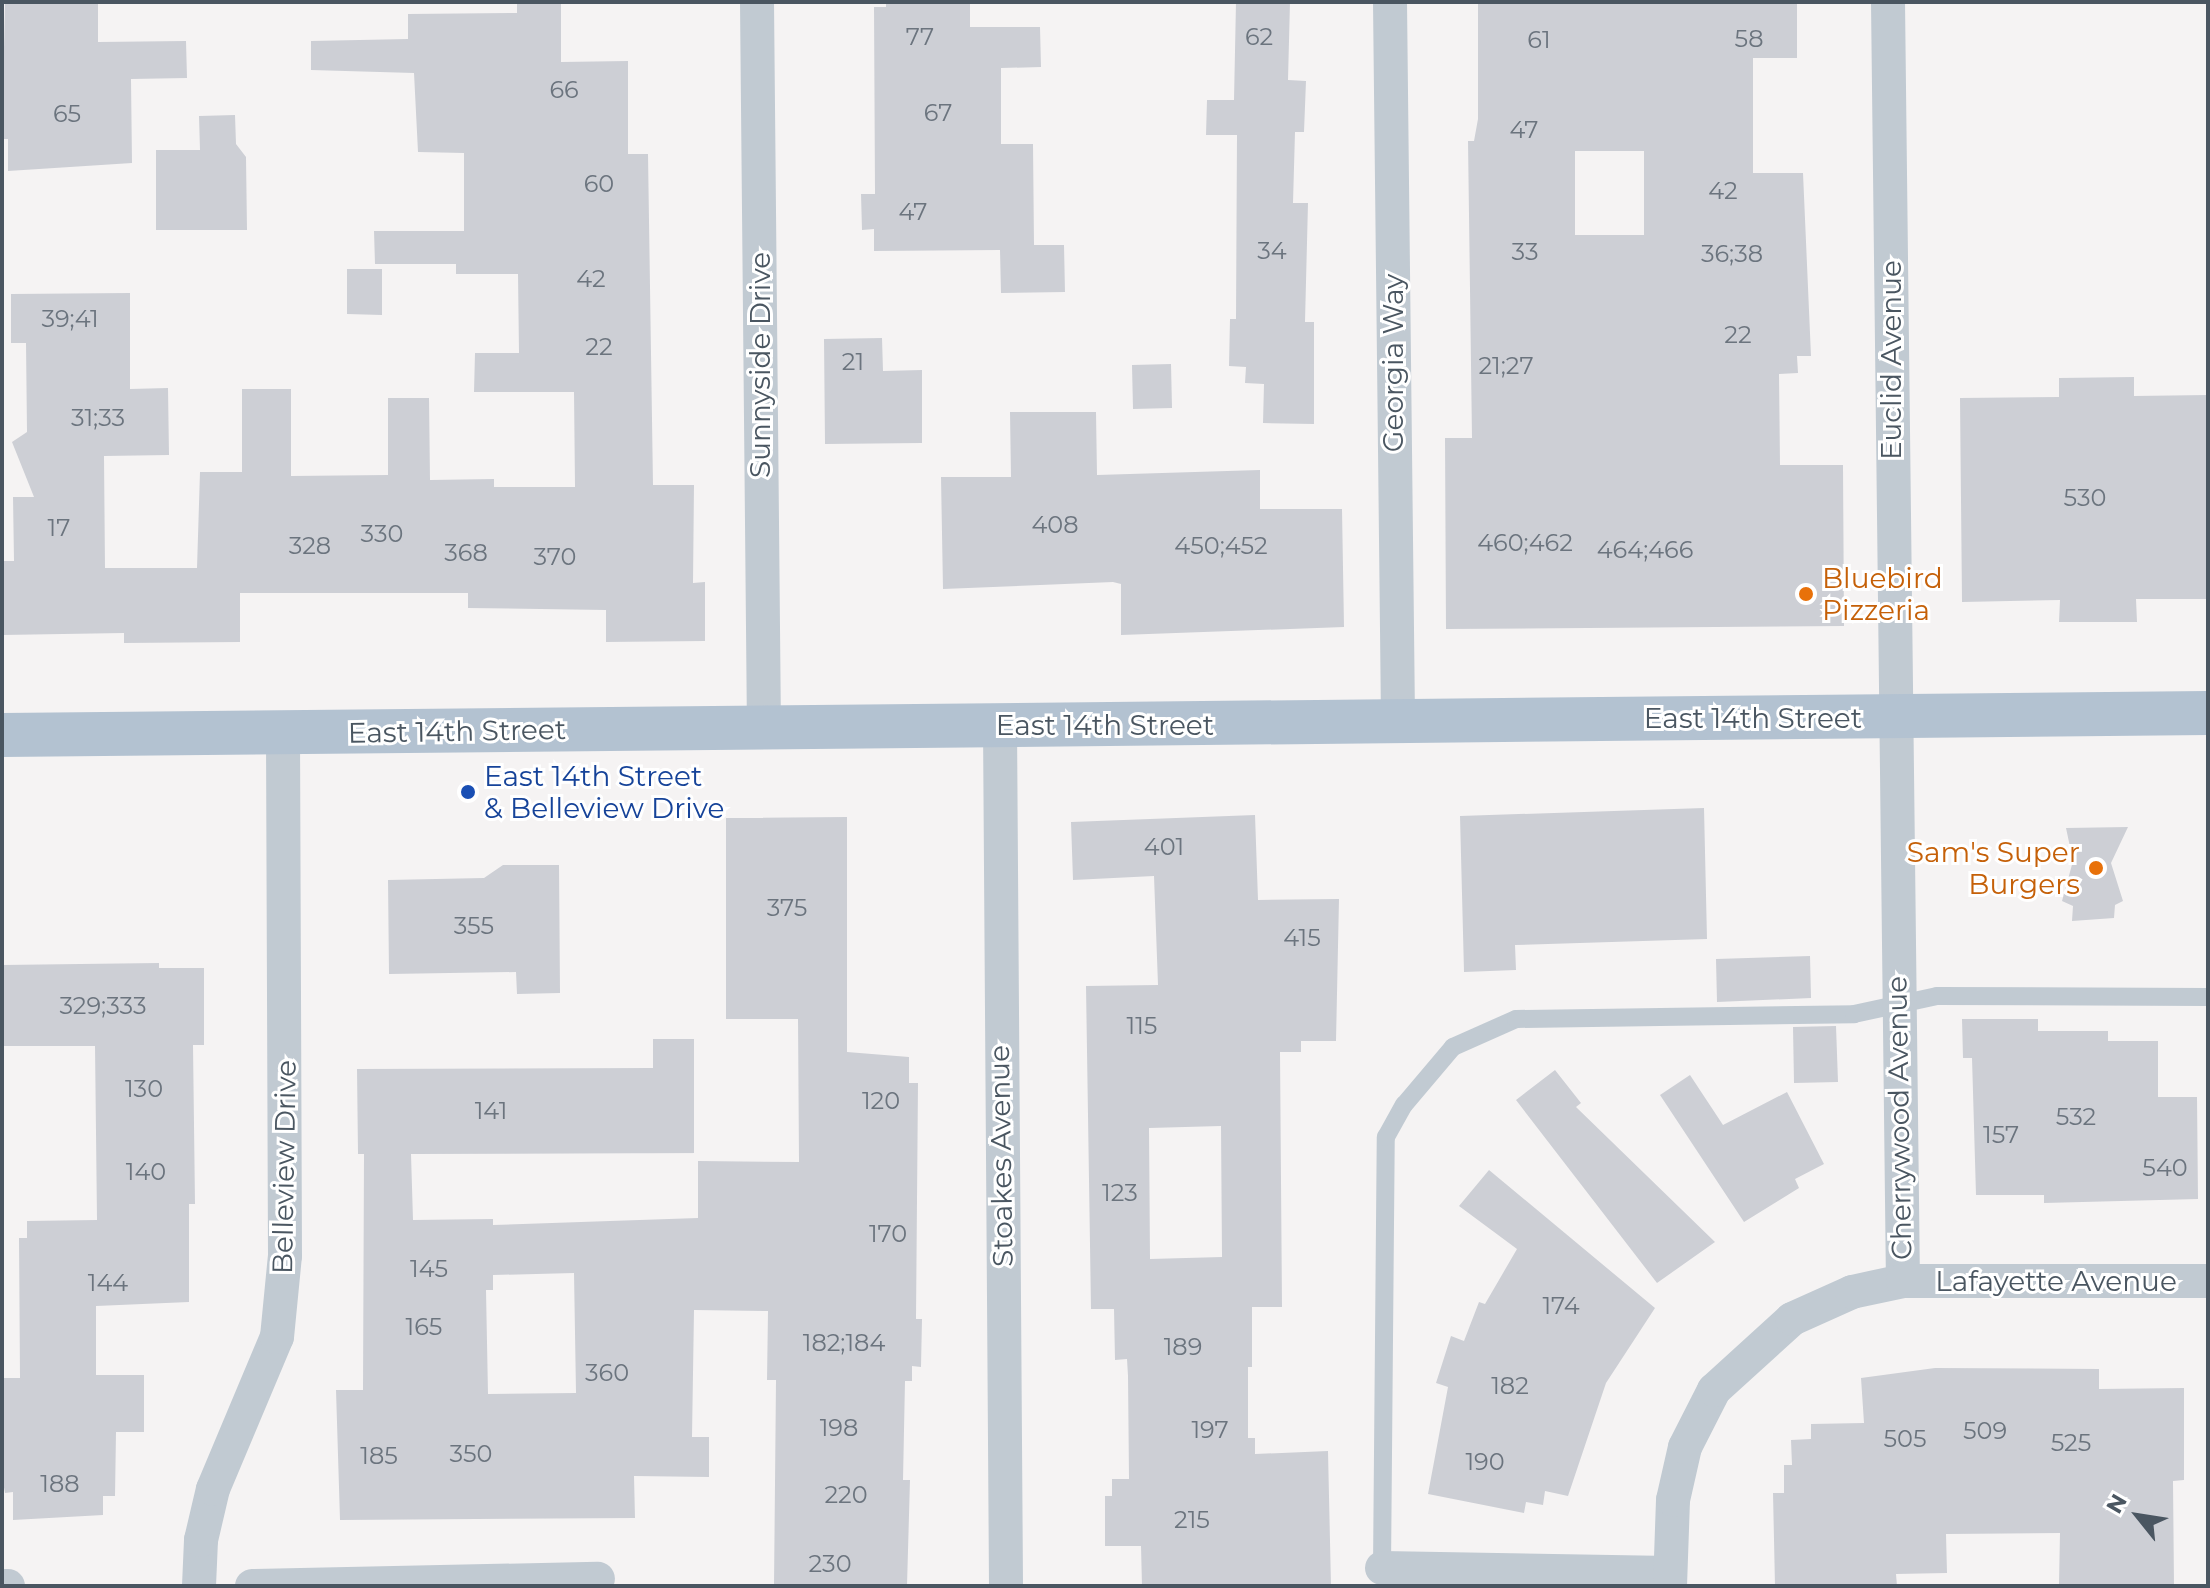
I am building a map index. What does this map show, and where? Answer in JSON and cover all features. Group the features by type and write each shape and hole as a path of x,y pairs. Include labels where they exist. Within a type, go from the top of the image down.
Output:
{"main road":[{"name":"East 14th Street","path":"2,735 2208,713"}],"street":[{"name":"Sunnyside Drive","path":"757,2 764,727"},
{"name":"Georgia Way","path":"1390,2 1398,723"},
{"name":"Euclid Avenue","path":"1888,2 1893,718"},
{"name":"Cherrywood Avenue","path":"1670,1579 1673,1500 1685,1447 1714,1390 1792,1319 1852,1292 1903,1281 1893,718"},
{"name":"Stoakes Avenue","path":"1000,725 1006,1586"},
{"name":"Belleview Drive","path":"199,1586 201,1540 213,1489 277,1337 285,1256 283,733"},
{"name":"Lafayette Avenue","path":"1903,1281 2208,1281"},
{"path":"1382,1568 1670,1579"},
{"path":"252,1586 598,1579"},
{"path":"228,1586 236,1586"}],"lane":[{"path":"1382,1568 1386,1137 1404,1105 1453,1047 1516,1019 1854,1014 1937,996 2208,997"}],"building":[{"path":"5,2 98,2 98,42 186,41 187,78 131,79 132,163 8,171 8,139 2,139"},
{"path":"517,2 561,2 561,62 628,61 628,154 648,154 653,485 694,485 693,583 705,582 705,641 606,642 606,610 468,608 468,593 240,593 240,642 124,643 124,633 2,635 2,561 14,561 13,497 34,497 12,442 27,432 26,343 11,343 11,294 130,293 130,389 168,388 169,455 104,456 105,568 197,568 200,472 242,472 242,389 291,389 291,476 388,475 388,398 429,398 430,480 494,479 494,487 575,487 574,392 474,392 475,353 519,353 518,274 456,274 456,264 375,264 374,231 464,231 464,153 418,152 414,73 311,70 311,41 408,39 408,14 517,13"},
{"path":"886,2 970,2 970,27 1040,27 1041,67 1001,68 1001,144 1033,144 1034,245 1064,245 1065,292 1001,293 1000,250 874,251 874,229 862,230 861,194 875,194 874,7 886,7"},
{"path":"1236,2 1290,2 1288,80 1306,81 1304,132 1295,132 1293,203 1308,203 1305,322 1314,322 1314,424 1263,423 1264,384 1245,383 1246,367 1229,366 1230,319 1236,319 1237,135 1206,135 1207,100 1234,100"},
{"path":"1478,2 1797,2 1797,58 1753,58 1753,173 1803,173 1811,356 1797,356 1798,373 1779,374 1780,465 1843,465 1844,626 1446,629 1445,438 1472,438 1468,141 1474,141 1478,119","holes":["1575,151 1644,151 1644,235 1575,235"]},
{"path":"235,115 236,144 246,157 247,230 156,230 156,150 200,150 199,116"},
{"path":"347,269 382,269 382,315 347,314"},
{"path":"882,338 883,371 922,370 922,443 825,444 824,339"},
{"path":"1171,364 1172,408 1133,409 1132,365"},
{"path":"2134,377 2134,396 2208,395 2208,599 2136,599 2137,622 2059,622 2060,600 1962,602 1960,398 2059,397 2059,378"},
{"path":"1010,412 1096,412 1097,475 1260,470 1260,509 1342,509 1344,627 1121,635 1121,584 943,589 941,477 1011,477"},
{"path":"1704,808 1707,939 1515,945 1516,970 1464,972 1460,816"},
{"path":"1255,815 1258,900 1339,899 1336,1041 1301,1041 1301,1052 1280,1052 1282,1307 1252,1307 1252,1367 1248,1367 1248,1438 1255,1438 1255,1454 1328,1451 1331,1586 1142,1586 1141,1546 1105,1546 1105,1496 1112,1496 1112,1479 1129,1479 1128,1376 1127,1359 1115,1360 1114,1309 1091,1309 1086,986 1158,985 1154,876 1073,880 1071,822","holes":["1221,1126 1222,1257 1150,1259 1149,1128"]},
{"path":"847,817 847,1052 909,1057 909,1083 918,1083 916,1319 922,1319 921,1367 912,1366 912,1381 905,1381 903,1480 910,1480 907,1586 774,1586 776,1380 767,1380 768,1311 694,1310 692,1437 709,1437 709,1477 634,1476 635,1518 340,1520 336,1390 363,1390 364,1154 358,1154 357,1069 653,1068 653,1039 694,1039 694,1153 411,1154 413,1220 493,1219 493,1225 698,1218 698,1161 799,1162 798,1019 726,1019 726,818","holes":["574,1273 576,1393 488,1394 486,1290 493,1290 493,1275"]},
{"path":"2128,827 2111,863 2123,901 2115,905 2114,918 2072,921 2073,906 2062,901 2073,861 2066,828"},
{"path":"503,865 559,865 560,993 517,994 516,972 389,974 388,880 484,878"},
{"path":"1810,956 1811,998 1717,1002 1716,959"},
{"path":"159,963 159,968 204,968 204,1045 193,1045 195,1204 189,1204 189,1302 96,1306 96,1375 144,1375 144,1432 116,1432 115,1496 103,1496 103,1515 13,1520 13,1492 5,1493 2,1476 2,1378 20,1378 19,1238 27,1238 27,1221 97,1220 95,1046 2,1046 2,965"},
{"path":"1962,1019 2038,1019 2038,1031 2108,1031 2108,1041 2158,1041 2158,1097 2197,1097 2198,1199 2044,1203 2044,1195 1976,1195 1972,1058 1963,1058"},
{"path":"1836,1026 1838,1082 1794,1083 1793,1027"},
{"path":"1555,1070 1581,1103 1576,1107 1715,1242 1657,1283 1516,1100"},
{"path":"1690,1075 1723,1125 1787,1092 1824,1164 1795,1179 1799,1188 1744,1222 1660,1095"},
{"path":"1489,1170 1655,1308 1606,1383 1568,1496 1545,1491 1543,1505 1526,1502 1524,1513 1428,1494 1448,1387 1436,1383 1451,1336 1464,1341 1479,1302 1485,1304 1517,1249 1459,1206"},
{"path":"1935,1368 2099,1369 2099,1389 2184,1388 2184,1480 2173,1481 2174,1586 2059,1584 2060,1533 1946,1534 1947,1573 1896,1574 1897,1586 1775,1586 1773,1493 1784,1493 1784,1465 1792,1465 1791,1440 1811,1439 1811,1424 1864,1423 1861,1378"}],"place":[{"name":"Bluebird Pizzeria","path":"1806,594"},
{"name":"East 14th Street & Belleview Drive","path":"468,792"},
{"name":"Sam's Super Burgers","path":"2096,868"}]}
